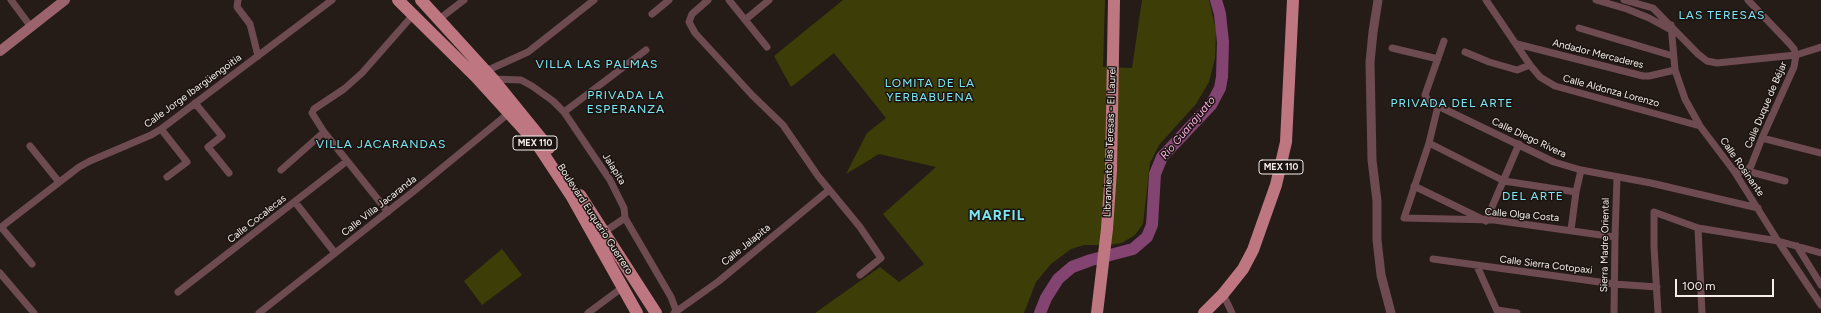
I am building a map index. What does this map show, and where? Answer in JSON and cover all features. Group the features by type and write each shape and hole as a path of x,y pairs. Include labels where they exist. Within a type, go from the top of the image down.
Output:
{"main road":[{"path":"0,51 65,0"},
{"name":"MEX 110","path":"398,0 449,49 537,144 572,197 638,313"},
{"path":"409,0 443,37 449,49"},
{"name":"Boulevard Euquerio Guerrero","path":"421,0 489,75 545,142 656,313"},
{"name":"Libramiento las Teresas - El Laurel","path":"1098,311 1107,229 1111,170 1114,0"},
{"name":"MEX 110","path":"1204,313 1223,294 1243,269 1253,250 1276,185 1286,142 1293,0"}],"street":[{"path":"11,0 31,27"},
{"path":"238,0 237,7 250,24 258,56"},
{"name":"Calle Jorge Ibargüengoitia","path":"0,227 90,160 151,135 161,129 332,0"},
{"path":"438,20 464,0"},
{"path":"489,75 528,52 594,0"},
{"path":"652,14 668,0"},
{"path":"708,0 692,14 689,22 695,33 783,125 829,190 860,227 881,258 860,275"},
{"path":"729,0 767,47"},
{"path":"745,20 769,0"},
{"path":"1378,0 1372,32 1370,62 1372,160 1378,201 1377,240 1381,275 1391,313"},
{"name":"Calle Aldonza Lorenzo","path":"1486,0 1530,65 1540,77 1555,86 1700,126"},
{"path":"1596,0 1632,11 1672,30"},
{"path":"1624,0 1653,8 1672,30 1707,61 1717,63 1796,55 1821,47"},
{"path":"1748,0 1789,43 1794,49 1796,55"},
{"path":"388,212 324,132 312,113 314,109 344,89 362,73 413,15"},
{"path":"1579,28 1673,56"},
{"name":"Calle Rosinante","path":"1672,30 1675,70 1685,98 1700,126 1734,171 1778,241 1821,305"},
{"name":"Calle Diego Rivera","path":"1444,41 1425,95 1428,100 1438,106 1554,162 1581,170 1651,183 1758,208"},
{"name":"Andador Mercaderes","path":"1517,44 1643,76 1675,70"},
{"path":"1392,48 1438,59"},
{"path":"564,112 646,50"},
{"path":"1465,52 1489,62 1517,70 1530,65"},
{"name":"Calle Duque de Béjar","path":"1747,171 1752,166 1762,138 1794,67 1796,55"},
{"name":"Jalapita","path":"489,75 521,80 553,101 564,112 610,180 624,208 625,218 671,298 676,313"},
{"path":"195,103 222,136 208,147 229,173"},
{"path":"1438,106 1429,143 1414,186 1486,221 1519,144"},
{"name":"Calle Villa Jacaranda","path":"259,313 388,212 509,113"},
{"path":"161,129 187,162 168,177"},
{"path":"280,170 324,132"},
{"path":"1762,138 1821,153"},
{"path":"1429,143 1504,181 1576,192"},
{"path":"30,146 59,182"},
{"name":"Calle Cocalecas","path":"178,292 347,161"},
{"path":"1571,230 1576,192 1581,170"},
{"path":"1734,171 1747,171 1785,181"},
{"name":"Sierra Madre Oriental","path":"1614,313 1617,177"},
{"name":"Calle Olga Costa","path":"1414,186 1404,218 1494,220 1615,237"},
{"name":"Calle Jalapita","path":"676,313 719,281 829,190"},
{"path":"295,202 336,253"},
{"path":"1658,313 1654,212 1698,228 1778,241 1821,253"},
{"path":"604,232 625,218"},
{"path":"0,227 32,264"},
{"path":"1698,228 1702,313"},
{"path":"1797,246 1821,285"},
{"name":"Calle Sierra Cotopaxi","path":"1433,259 1614,284 1656,287"},
{"path":"1477,266 1498,312 1517,313"},
{"path":"0,274 34,313"},
{"path":"588,313 623,287"},
{"path":"1223,294 1232,313"}],"shaded area":[{"path":"843,0 1105,0 1103,67 1132,68 1142,0 1209,0 1216,30 1215,58 1209,82 1196,104 1159,145 1150,163 1143,224 1135,235 1122,243 1109,245 1084,245 1071,249 1051,264 1036,282 1024,313 815,313 880,267 899,282 924,264 883,214 936,167 879,154 846,174 867,133 886,118 834,53 791,87 774,56"},
{"path":"502,249 522,275 482,305 464,281"}],"waterway":[{"name":"Rio Guanajuato","path":"1040,313 1046,298 1058,279 1072,267 1091,260 1133,249 1147,237 1152,225 1155,174 1162,157 1211,105 1220,88 1222,77 1223,42 1220,14 1216,0"}],"district":[{"name":"LAS TERESAS","path":"1722,15"},
{"name":"VILLA LAS PALMAS","path":"597,64"},
{"name":"LOMITA DE LA YERBABUENA","path":"930,90"},
{"name":"PRIVADA LA ESPERANZA","path":"626,102"},
{"name":"PRIVADA DEL ARTE","path":"1452,103"},
{"name":"VILLA JACARANDAS","path":"381,144"},
{"name":"DEL ARTE","path":"1533,196"},
{"name":"MARFIL","path":"997,216"}]}
